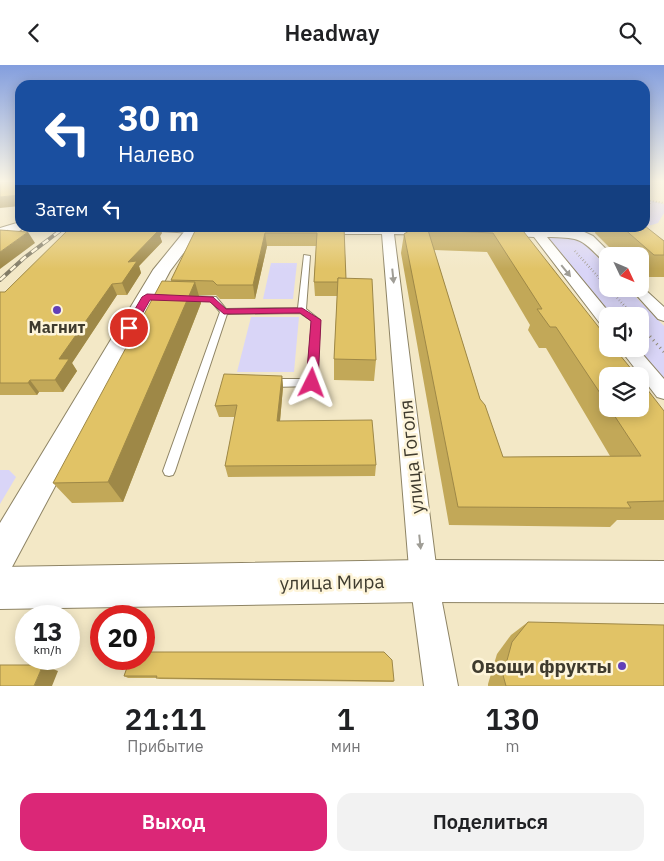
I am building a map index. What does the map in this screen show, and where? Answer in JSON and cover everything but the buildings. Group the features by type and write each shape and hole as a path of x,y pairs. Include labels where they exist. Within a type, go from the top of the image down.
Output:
{"main road":[{"name":"улица Мира","path":"0,588 424,581 664,582"}],"street":[{"path":"0,225 15,224"},
{"path":"0,239 15,228"},
{"path":"0,555 152,297 162,270 200,232"},
{"name":"улица Гоголя","path":"388,232 424,581 441,686"},
{"path":"537,232 568,232 585,236 599,249"},
{"path":"537,232 599,311"},
{"path":"646,297 664,316"},
{"path":"636,357 664,392"}],"lane":[{"path":"0,230 15,226"},
{"path":"302,310 306,255"},
{"path":"175,298 213,299 224,312"},
{"path":"224,312 302,310 316,320 312,383 259,383"},
{"path":"169,471 224,312"}],"path":[{"path":"615,297 625,307"},
{"path":"649,335 664,352"}],"shaded area":[{"path":"650,211 664,211 658,223 650,225"},
{"path":"546,237 578,237 599,259 599,297 636,297 646,307 604,307"},
{"path":"271,263 297,263 293,299 263,299"},
{"path":"649,311 664,326 664,381 644,357 649,357"},
{"path":"251,317 299,317 294,372 237,372"},
{"path":"0,470 9,470 16,477 0,504"}],"railway":[{"path":"0,280 24,258 58,232"}],"place":[{"name":"Магнит","path":"57,310"},
{"name":"Овощи фрукты","path":"622,666"}],"route":[{"path":"129,328 147,297 213,299 224,312 302,310 316,320 312,383"}]}
